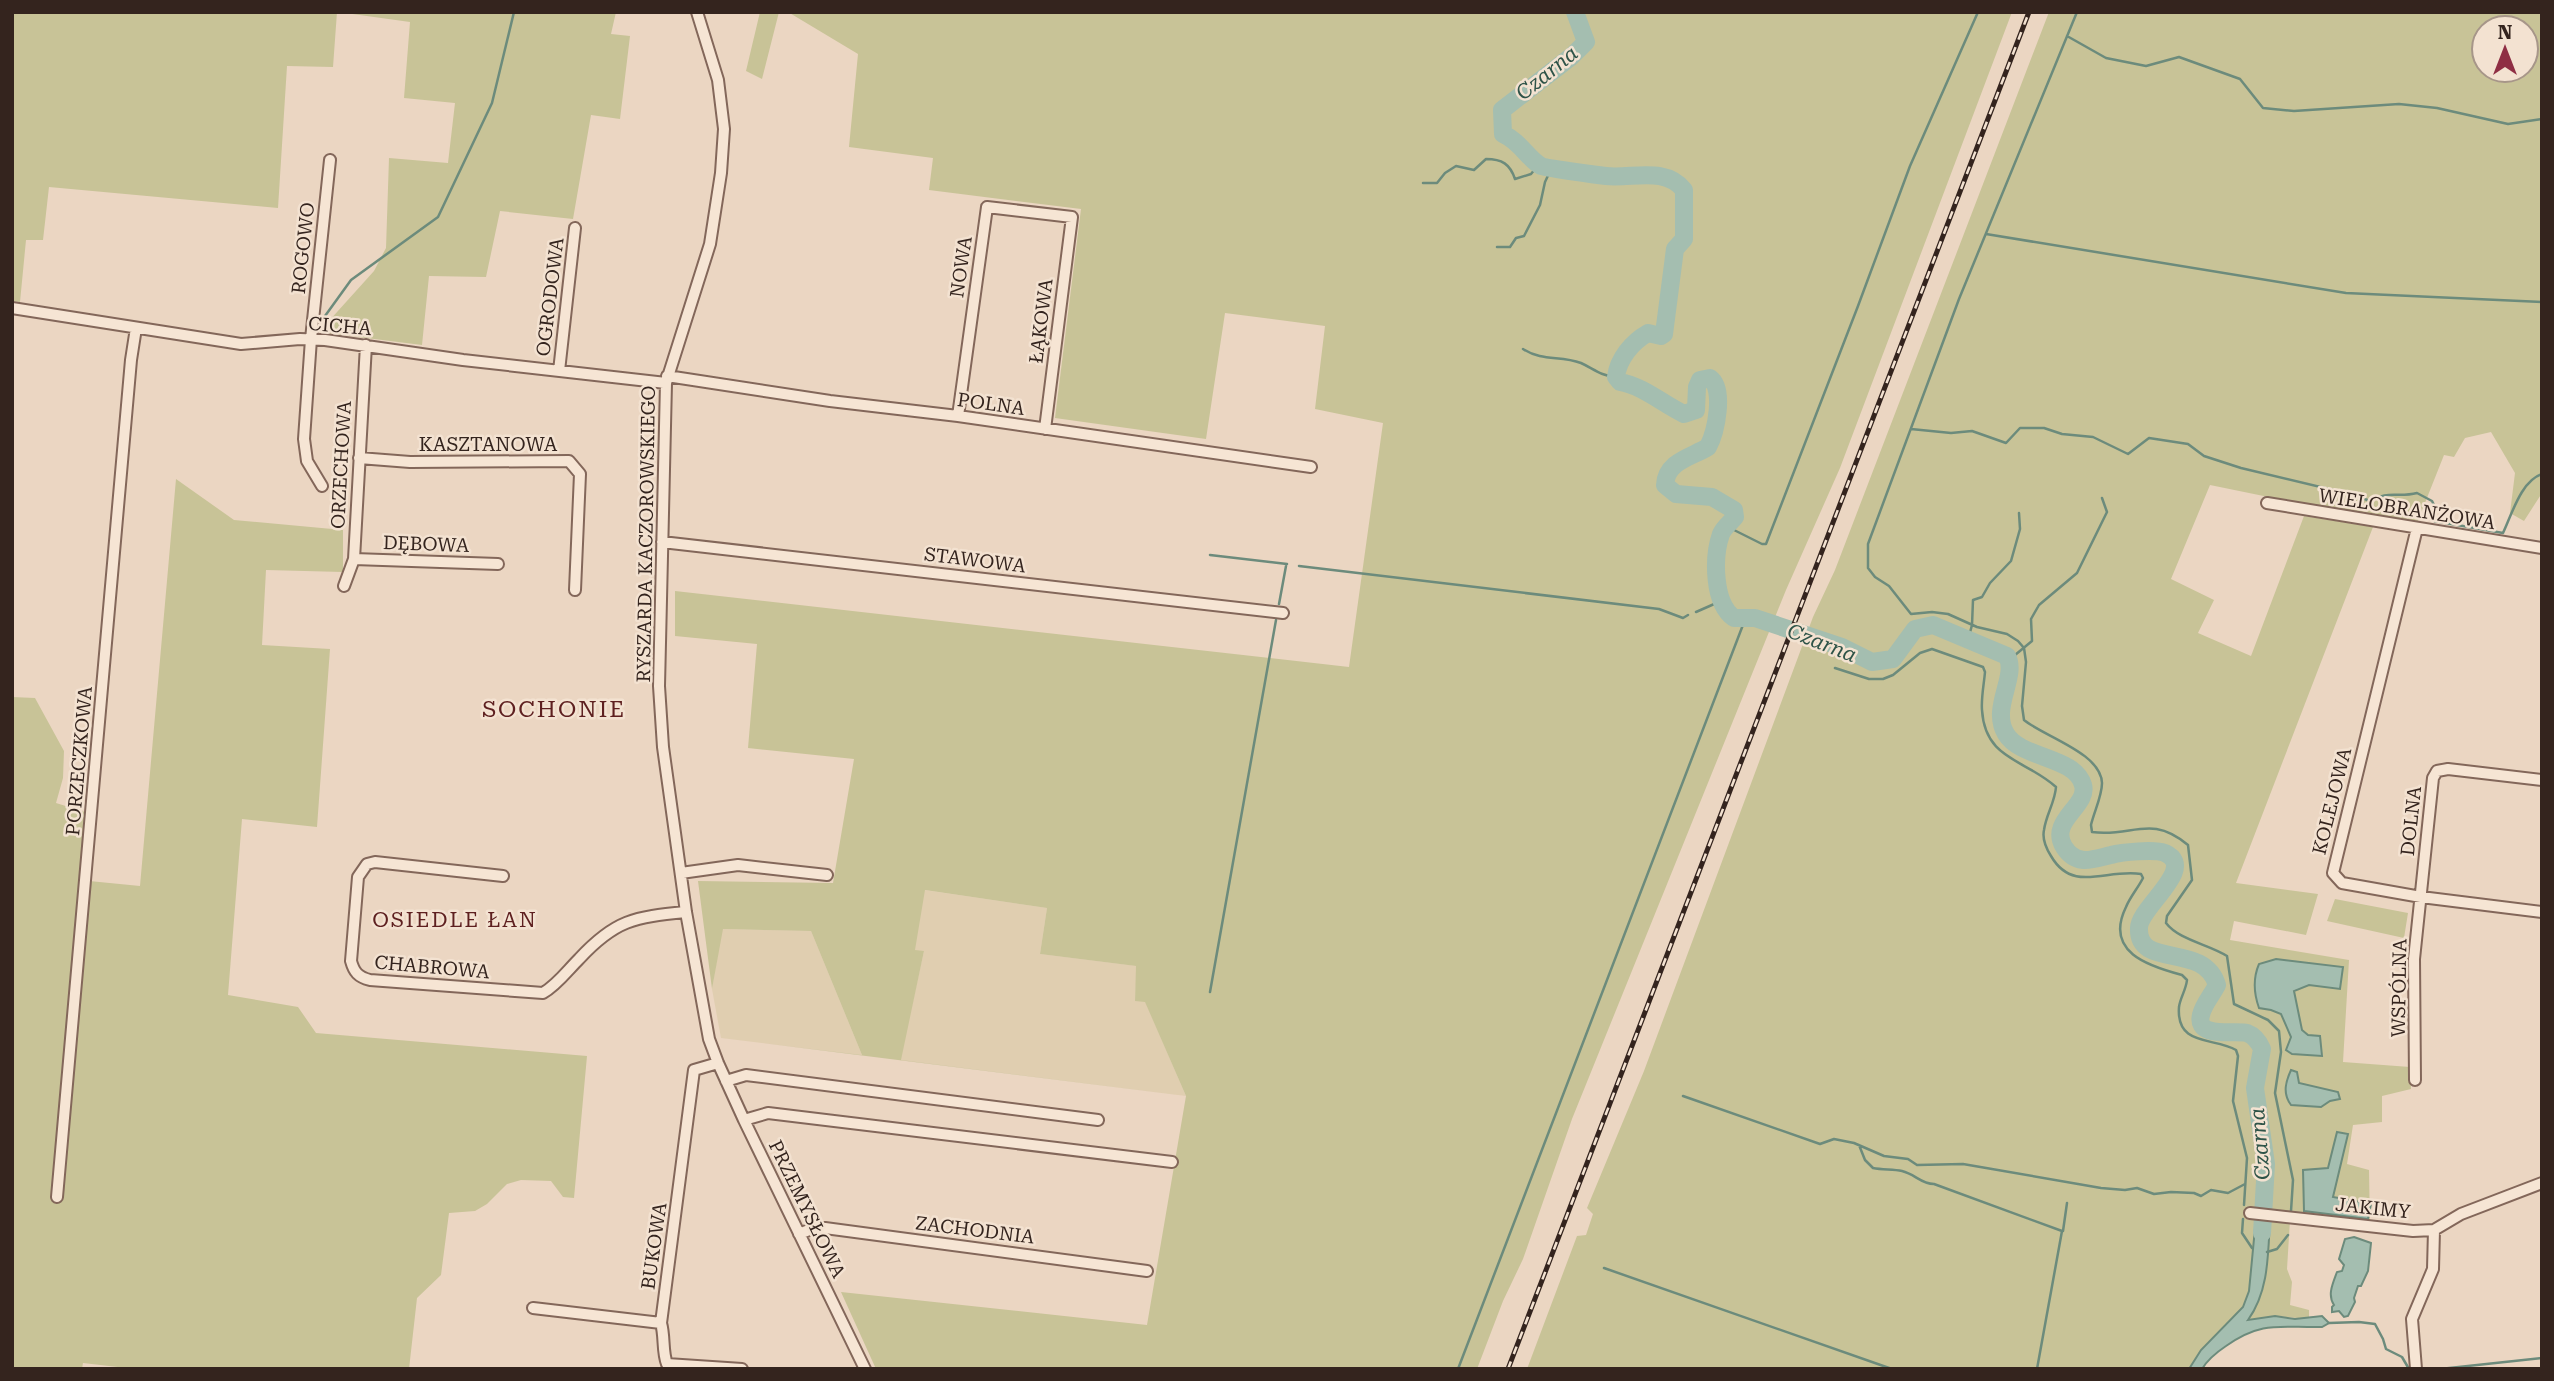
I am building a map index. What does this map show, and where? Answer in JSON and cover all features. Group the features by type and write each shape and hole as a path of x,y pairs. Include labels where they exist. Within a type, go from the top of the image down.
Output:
{"street":[{"name":"RYSZARDA KACZOROWSKIEGO","path":"697,12 718,80 724,129 716,218 707,258 666,380 659,686 663,747 686,912 702,1007 718,1063"},
{"name":"ROGOWO","path":"311,339 330,160"},
{"name":"NOWA","path":"958,416 987,207 1072,217"},
{"name":"ŁĄKOWA","path":"1045,429 1072,217"},
{"name":"OGRODOWA","path":"559,371 575,228"},
{"name":"CICHA","path":"12,308 241,345 311,339 463,360 666,380"},
{"name":"PORZECZKOWA","path":"57,1198 136,328"},
{"path":"311,339 304,439 307,461 322,486"},
{"name":"ORZECHOWA","path":"344,586 354,559 366,345"},
{"name":"POLNA","path":"666,380 958,416 1311,467"},
{"name":"KASZTANOWA","path":"359,458 410,462 569,461 580,474 575,590"},
{"name":"WIELOBRANŻOWA","path":"2267,503 2542,548"},
{"name":"KOLEJOWA","path":"2417,528 2333,873 2342,883 2421,897 2542,912"},
{"name":"STAWOWA","path":"662,542 1283,613"},
{"name":"DĘBOWA","path":"354,559 498,564"},
{"name":"DOLNA","path":"2421,897 2433,778 2438,771 2448,769 2542,780"},
{"name":"CHABROWA","path":"503,876 375,862 367,864 358,877 351,961 354,971 360,977 370,980 543,993 611,929 649,915 686,912"},
{"path":"681,873 738,865 827,875"},
{"name":"WSPÓLNA","path":"2415,1080 2414,959 2421,897"},
{"name":"PRZEMYSŁOWA","path":"718,1063 865,1369"},
{"name":"BUKOWA","path":"661,1323 694,1070 718,1063"},
{"path":"726,1081 746,1075 1097,1120"},
{"path":"744,1120 768,1113 1171,1163"},
{"name":"JAKIMY","path":"2250,1213 2413,1231 2434,1230 2461,1214 2542,1183"},
{"name":"ZACHODNIA","path":"799,1234 814,1228 825,1228 1147,1271"},
{"path":"2416,1369 2412,1319 2433,1269 2434,1230"},
{"path":"533,1308 661,1323 667,1364 742,1369"}],"shaded area":[{"path":"12,12 337,12 333,67 287,66 278,208 49,187 43,240 26,240 20,302 12,301"},
{"path":"338,12 616,12 611,34 630,36 620,119 591,115 573,219 500,211 486,277 429,276 422,345 319,332 374,271 386,248 389,158 448,163 455,103 404,98 410,22"},
{"path":"760,12 779,12 762,79 746,71"},
{"path":"788,12 2012,12 1840,468 1786,590 1572,1119 1523,1259 1503,1301 1477,1369 876,1369 841,1292 1147,1325 1186,1096 721,1038 862,1055 811,931 723,929 712,989 698,881 833,883 854,759 748,748 757,644 675,636 675,591 1349,667 1383,423 1315,409 1325,326 1225,313 1206,439 1055,418 1081,209 929,190 933,158 849,147 858,54","holes":["925,890 1047,908 1040,954 1136,966 1135,1001 1145,1002 1186,1096 901,1060 924,951 915,950"]},
{"path":"2049,12 2542,12 2542,493 2524,521 2510,513 2515,473 2491,432 2465,438 2454,457 2444,455 2417,523 2210,485 2171,579 2214,600 2198,633 2251,656 2304,516 2373,527 2236,883 2318,894 2306,935 2234,921 2230,940 2349,960 2343,1062 2410,1067 2411,1089 2382,1096 2382,1122 2353,1125 2347,1164 2369,1170 2370,1228 2290,1220 2287,1269 2292,1282 2290,1305 2309,1310 2309,1319 2275,1316 2247,1321 2195,1369 1527,1369 1577,1236 1586,1235 1593,1214 1587,1208 1644,1071 1813,617 1835,570"},
{"path":"176,479 234,520 343,530 343,572 266,570 262,645 330,649 317,827 242,819 228,995 298,1007 316,1033 587,1056 574,1198 563,1197 551,1181 521,1180 507,1184 487,1204 475,1211 449,1213 441,1275 417,1298 409,1369 135,1369 83,1363 82,1369 12,1369 12,697 35,698 64,751 63,778 56,803 85,812 79,880 140,886"},
{"path":"924,890 1047,908 1040,954 1137,966 1135,1001 1145,1001 1186,1096 900,1060 924,951 914,951"},
{"path":"2335,899 2408,913 2404,938 2327,921"},
{"path":"722,929 811,931 862,1055 721,1038 712,989"},
{"path":"2276,959 2343,967 2340,989 2309,985 2294,991 2302,1030 2308,1035 2320,1036 2322,1056 2292,1054 2286,1050 2291,1037 2281,1014 2259,1008 2255,986 2257,969 2259,964"},
{"path":"2291,1070 2297,1072 2299,1083 2338,1092 2340,1099 2321,1107 2291,1105 2286,1083"},
{"path":"2337,1132 2348,1134 2333,1197 2371,1204 2368,1219 2304,1211 2303,1170 2328,1168"},
{"path":"2256,1218 2270,1219 2268,1259 2264,1285 2248,1320 2275,1316 2295,1319 2322,1316 2329,1323 2322,1327 2272,1327 2251,1332 2219,1351 2202,1369 2189,1369 2201,1350 2243,1307 2249,1291"},
{"path":"2354,1237 2371,1243 2368,1271 2361,1286 2358,1286 2355,1302 2348,1316 2344,1317 2339,1311 2332,1312 2332,1285 2337,1272 2342,1271 2344,1265 2339,1259 2345,1239"}],"waterway":[{"path":"325,316 351,280 438,217 492,103 514,12"},
{"name":"Czarna","path":"1575,12 1586,42 1502,110 1503,134 1515,141 1541,166 1606,176 1658,176 1667,178 1684,190 1684,239 1675,249 1664,334 1661,336 1648,333 1637,341 1623,358 1616,377 1620,382 1645,391 1684,414 1696,410 1700,380 1710,378 1715,384 1718,411 1708,447 1675,465 1666,477 1665,485 1676,494 1712,497 1734,510 1735,517 1721,534 1716,567 1719,591 1727,611 1734,618 1755,618 1842,647 1872,662 1893,659 1915,629 1933,625 2007,656 2009,673 2001,714 2006,734 2023,748 2070,768 2083,785 2080,800 2061,829 2060,838 2064,847 2074,857 2086,860 2146,851 2165,853 2173,860 2175,868 2171,878 2141,919 2141,941 2159,953 2199,963 2210,972 2217,985 2202,1011 2201,1023 2204,1028 2217,1032 2247,1033 2262,1049 2255,1088 2266,1164 2262,1233"},
{"path":"1726,526 1766,544 1910,166 1978,12"},
{"path":"2077,12 1959,299 1868,544 1868,568 1875,577 1889,586 1911,614 1948,614 1977,627 2007,634 2024,648 2024,720 2082,754 2099,772 2102,788 2091,825 2092,832 2151,828 2163,830 2188,845 2192,880 2167,916 2166,923 2178,934 2227,956 2234,1004 2268,1020 2279,1031 2281,1052 2275,1093 2293,1180 2291,1211"},
{"path":"2067,36 2106,58 2146,66 2179,57 2240,79 2263,108 2294,111 2399,104 2437,108 2508,124 2542,119"},
{"path":"1423,183 1437,183 1445,173 1456,166 1474,170 1486,159 1505,163 1515,179 1531,174 1539,164"},
{"path":"1497,247 1510,247 1516,238 1524,236 1540,205 1545,182 1552,167"},
{"path":"1986,234 2346,293 2542,302"},
{"path":"1523,349 1538,356 1581,363 1602,374 1616,377"},
{"path":"1911,429 1951,433 1972,431 2006,443 2020,428 2044,428 2062,434 2093,437 2128,454 2149,438 2188,444 2204,456 2241,468 2370,501 2382,496 2417,493 2432,501 2434,505 2430,513 2434,521 2503,533 2523,491 2542,474"},
{"path":"2009,660 2032,641 2031,619 2039,605 2077,573 2107,512 2102,498"},
{"path":"1968,640 1972,625 1973,600 1982,597 1990,583 2011,561 2020,529 2019,513"},
{"path":"1210,555 1287,564"},
{"path":"1279,604 1286,566"},
{"path":"1299,566 1659,609 1683,618 1688,615"},
{"path":"1696,612 1721,601"},
{"path":"1458,1369 1746,617"},
{"path":"1210,992 1276,620"},
{"path":"1835,668 1869,679 1883,679 1893,675 1920,653 1932,649 1983,667 1985,672 1982,710 1990,739 2008,757 2056,787 2044,833 2051,856 2060,867 2080,877 2141,874 2143,878 2128,903 2121,922 2121,935 2125,946 2144,961 2182,975 2187,980 2179,1007 2184,1029 2198,1039 2236,1050 2238,1056 2233,1101 2247,1158 2244,1205"},
{"path":"1683,1096 1820,1144 1834,1139 1854,1143 1884,1156 1908,1159 1917,1165 1963,1164 2101,1188 2137,1188 2154,1194 2171,1192 2201,1196 2211,1190 2228,1193 2245,1184"},
{"path":"1859,1145 1865,1160 1873,1168 1907,1172 1925,1182 2062,1231 2037,1369"},
{"path":"2063,1231 2067,1203"},
{"path":"2243,1219 2242,1233 2252,1248"},
{"path":"2267,1252 2277,1249 2288,1235"},
{"path":"1604,1268 1892,1369"},
{"path":"2329,1323 2375,1324 2386,1349 2402,1357 2409,1369"},
{"path":"2440,1369 2542,1358"}],"railway":[{"path":"1508,1369 2029,12"}],"district":[{"name":"SOCHONIE","path":"554,709"},
{"name":"OSIEDLE ŁAN","path":"455,920"}]}
